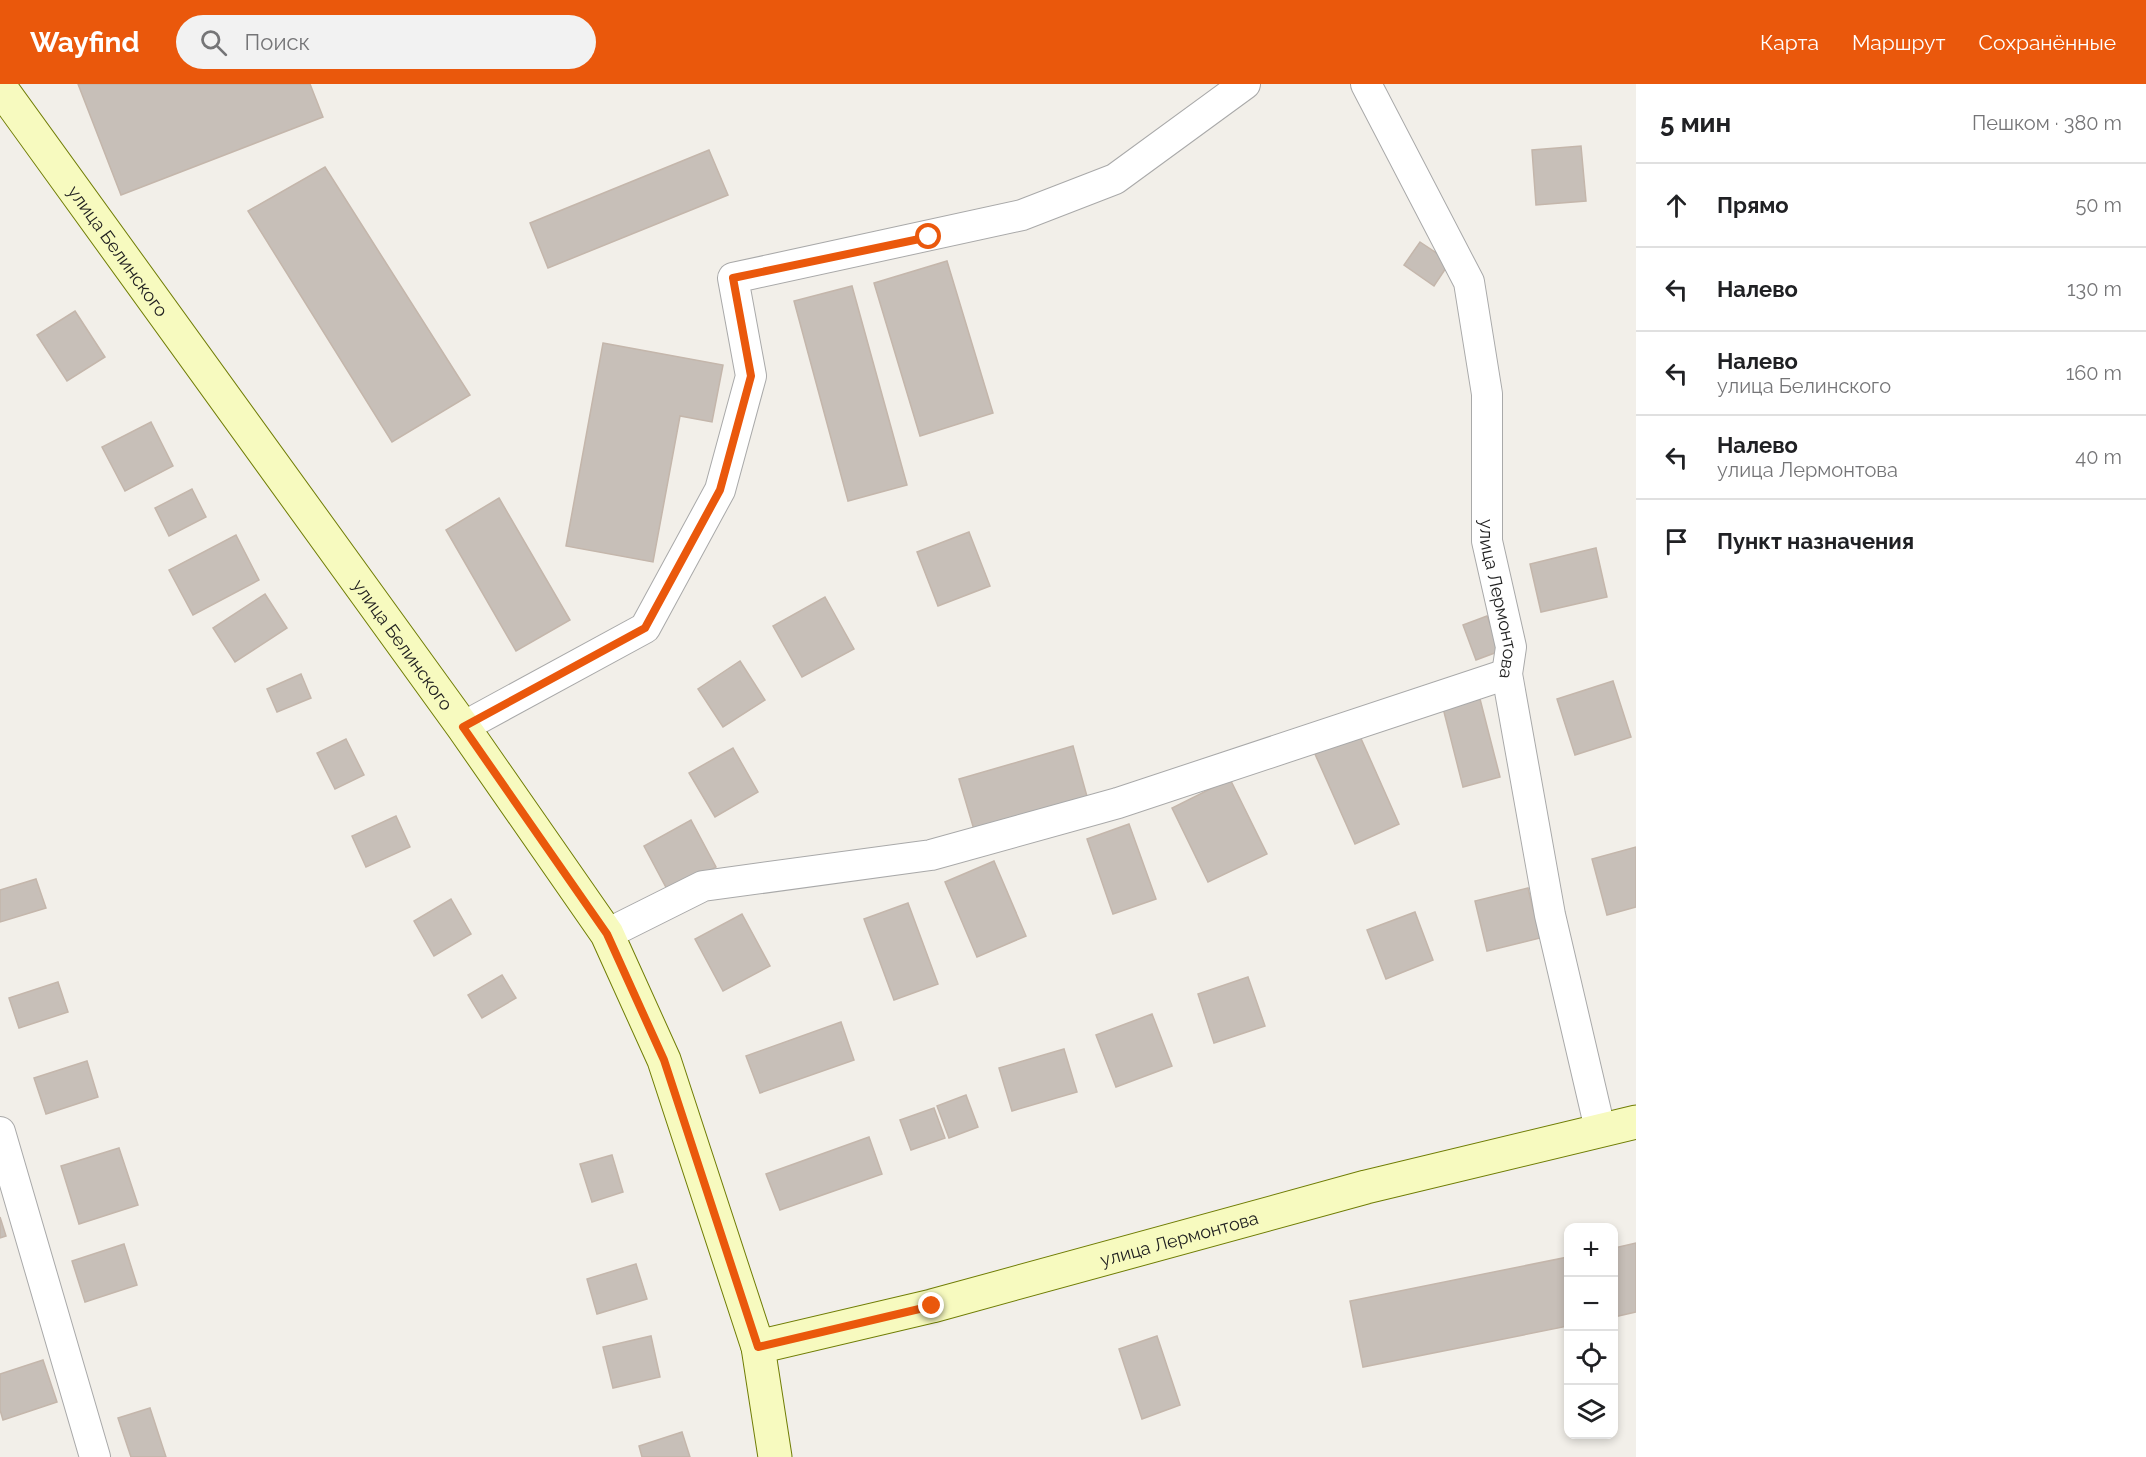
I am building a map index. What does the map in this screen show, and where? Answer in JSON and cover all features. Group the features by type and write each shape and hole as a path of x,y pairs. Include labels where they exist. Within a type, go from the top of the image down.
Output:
{"street":[{"path":"463,727 645,628 720,490 751,376 733,278 929,237 1032,211 1115,179 1245,84"},
{"name":"улица Лермонтова","path":"1366,84 1469,282 1486,394 1486,541 1512,647 1507,674 1550,915 1600,1129"},
{"name":"улица Белинского","path":"0,87 463,727 607,934 664,1060 758,1347 775,1457"},
{"path":"607,934 703,886 931,855 1118,803 1507,674"},
{"name":"улица Лермонтова","path":"758,1347 932,1306 1366,1187 1636,1122"},
{"path":"0,1132 95,1457"}],"building":[{"path":"78,84 310,84 323,117 121,195"},
{"path":"1581,146 1586,201 1536,205 1532,150"},
{"path":"709,150 728,195 548,268 530,223"},
{"path":"325,167 470,395 392,442 248,211"},
{"path":"1420,242 1450,262 1434,286 1404,265"},
{"path":"947,261 993,413 920,436 874,283"},
{"path":"852,286 907,485 848,501 794,301"},
{"path":"75,311 105,357 67,381 37,335"},
{"path":"603,343 723,365 712,422 680,416 653,562 566,546"},
{"path":"151,422 173,466 125,491 102,447"},
{"path":"192,489 206,517 169,536 155,508"},
{"path":"499,498 570,620 516,651 446,530"},
{"path":"969,532 990,586 938,606 917,552"},
{"path":"236,535 259,580 193,615 169,570"},
{"path":"1596,548 1607,597 1541,612 1530,564"},
{"path":"265,594 287,628 235,662 213,628"},
{"path":"825,597 854,649 802,677 773,626"},
{"path":"1487,616 1500,651 1476,660 1463,625"},
{"path":"740,661 765,700 723,727 698,689"},
{"path":"301,674 311,698 277,712 267,689"},
{"path":"1613,681 1631,737 1575,755 1557,699"},
{"path":"1480,699 1500,777 1463,787 1443,708"},
{"path":"1359,734 1399,824 1355,844 1315,754"},
{"path":"346,739 364,775 335,789 317,753"},
{"path":"1073,746 1088,800 975,833 959,779"},
{"path":"733,748 758,792 715,817 689,773"},
{"path":"1230,779 1267,854 1208,882 1172,808"},
{"path":"396,816 410,847 366,867 352,836"},
{"path":"691,820 716,867 669,893 644,846"},
{"path":"1129,824 1156,899 1113,914 1087,839"},
{"path":"1636,847 1636,907 1607,915 1592,859"},
{"path":"994,861 1026,936 977,957 945,882"},
{"path":"36,879 46,908 0,922 0,890"},
{"path":"1528,888 1540,938 1487,951 1475,901"},
{"path":"451,899 471,934 434,956 414,921"},
{"path":"908,903 938,984 894,1000 864,919"},
{"path":"1415,912 1433,960 1386,979 1367,930"},
{"path":"742,914 770,966 723,991 695,939"},
{"path":"502,975 516,998 482,1018 468,995"},
{"path":"1248,977 1265,1026 1214,1043 1198,994"},
{"path":"58,982 68,1012 19,1028 9,998"},
{"path":"1152,1014 1172,1066 1116,1087 1096,1035"},
{"path":"841,1022 854,1060 760,1093 746,1056"},
{"path":"1064,1049 1077,1092 1012,1111 999,1068"},
{"path":"87,1061 98,1097 46,1114 34,1078"},
{"path":"966,1095 978,1127 949,1138 937,1106"},
{"path":"934,1108 945,1138 911,1150 900,1120"},
{"path":"869,1137 882,1174 780,1210 766,1174"},
{"path":"119,1148 138,1205 79,1224 61,1166"},
{"path":"612,1155 623,1192 592,1202 580,1164"},
{"path":"0,1217 6,1236 0,1238"},
{"path":"1636,1243 1636,1312 1618,1316 1618,1277 1618,1247"},
{"path":"124,1244 137,1285 85,1302 72,1261"},
{"path":"1564,1258 1564,1327 1363,1367 1350,1301"},
{"path":"636,1264 647,1299 597,1314 587,1279"},
{"path":"651,1336 660,1377 613,1388 603,1347"},
{"path":"1157,1336 1180,1405 1142,1419 1119,1349"},
{"path":"43,1360 57,1402 3,1420 0,1410 0,1374"},
{"path":"150,1408 166,1457 131,1457 118,1418"},
{"path":"682,1432 690,1457 642,1457 639,1446"}],"route":[{"path":"929,237 733,278 751,376 720,490 645,628 463,727 607,934 664,1060 758,1347 932,1306"}]}
